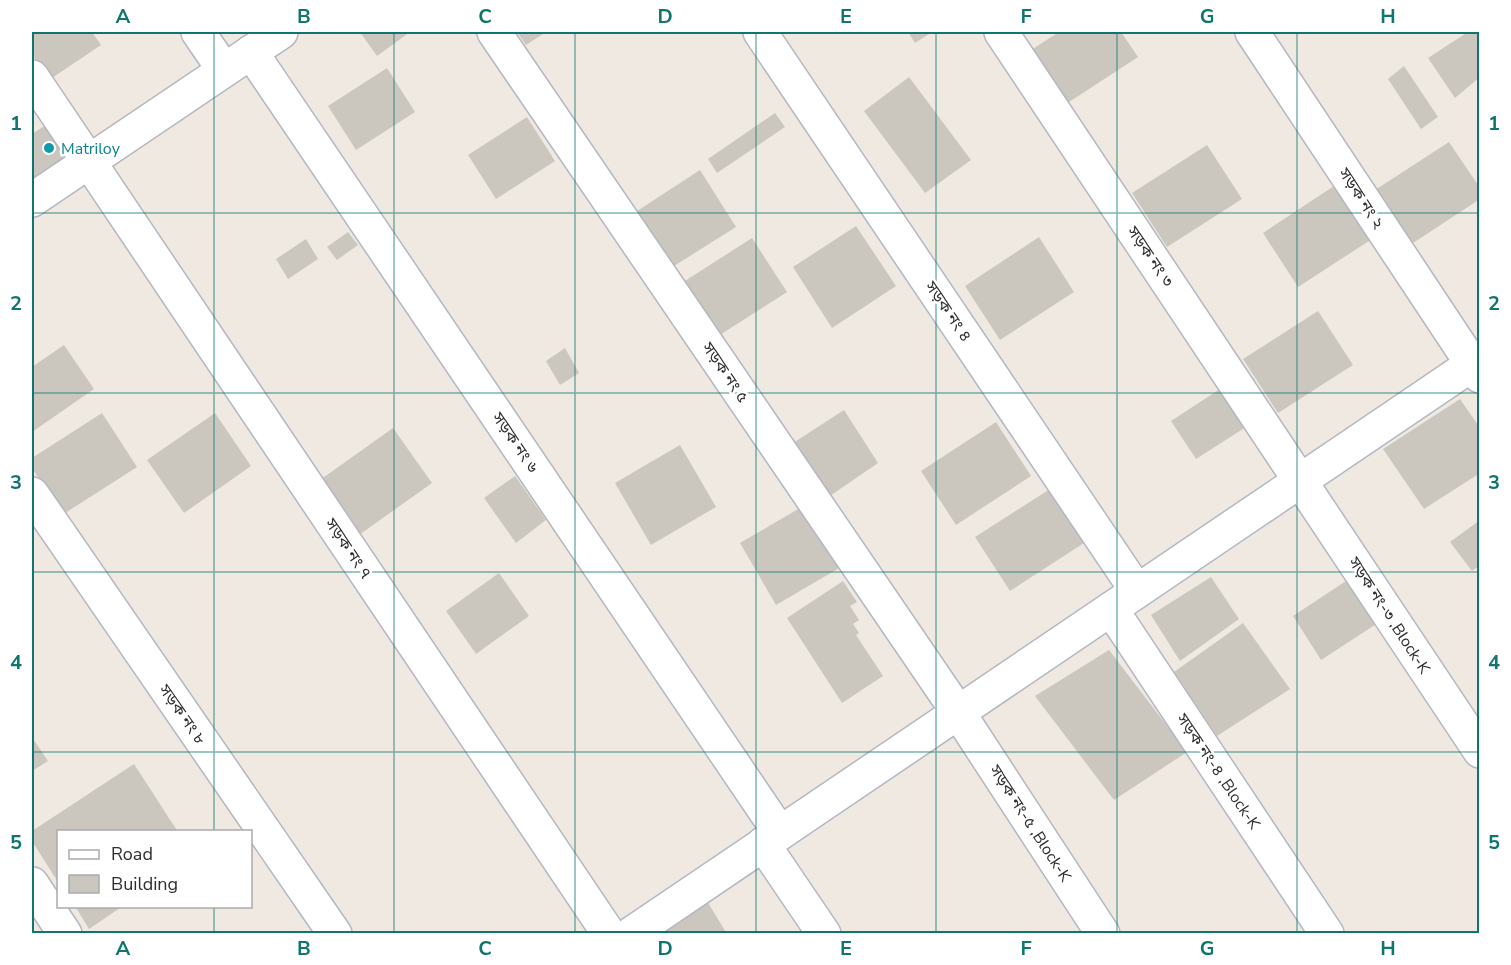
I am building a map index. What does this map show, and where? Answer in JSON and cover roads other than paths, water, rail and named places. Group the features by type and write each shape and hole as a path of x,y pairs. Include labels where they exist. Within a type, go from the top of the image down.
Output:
{"street":[{"path":"198,32 224,70"},
{"path":"32,200 281,32"},
{"name":"সড়ক নং ৫","path":"494,32 958,712"},
{"name":"সড়ক নং ৪","path":"760,32 1137,591"},
{"name":"সড়ক নং ৩","path":"1001,32 1301,480"},
{"name":"সড়ক নং ২","path":"1252,32 1477,367"},
{"name":"সড়ক নং ৬","path":"251,52 771,839 824,933"},
{"name":"সড়ক নং ৭","path":"32,77 609,933"},
{"path":"631,933 1301,480 1477,367"},
{"name":"সড়ক নং-৩ ,Block-K","path":"1301,480 1479,751"},
{"name":"সড়ক নং ৮","path":"32,494 335,933"},
{"name":"সড়ক নং-৪ ,Block-K","path":"1111,609 1327,933"},
{"name":"সড়ক নং-৫ ,Block-K","path":"958,712 1103,933"},
{"path":"32,884 65,933"}],"place":[{"name":"Matriloy","path":"49,148"}]}
